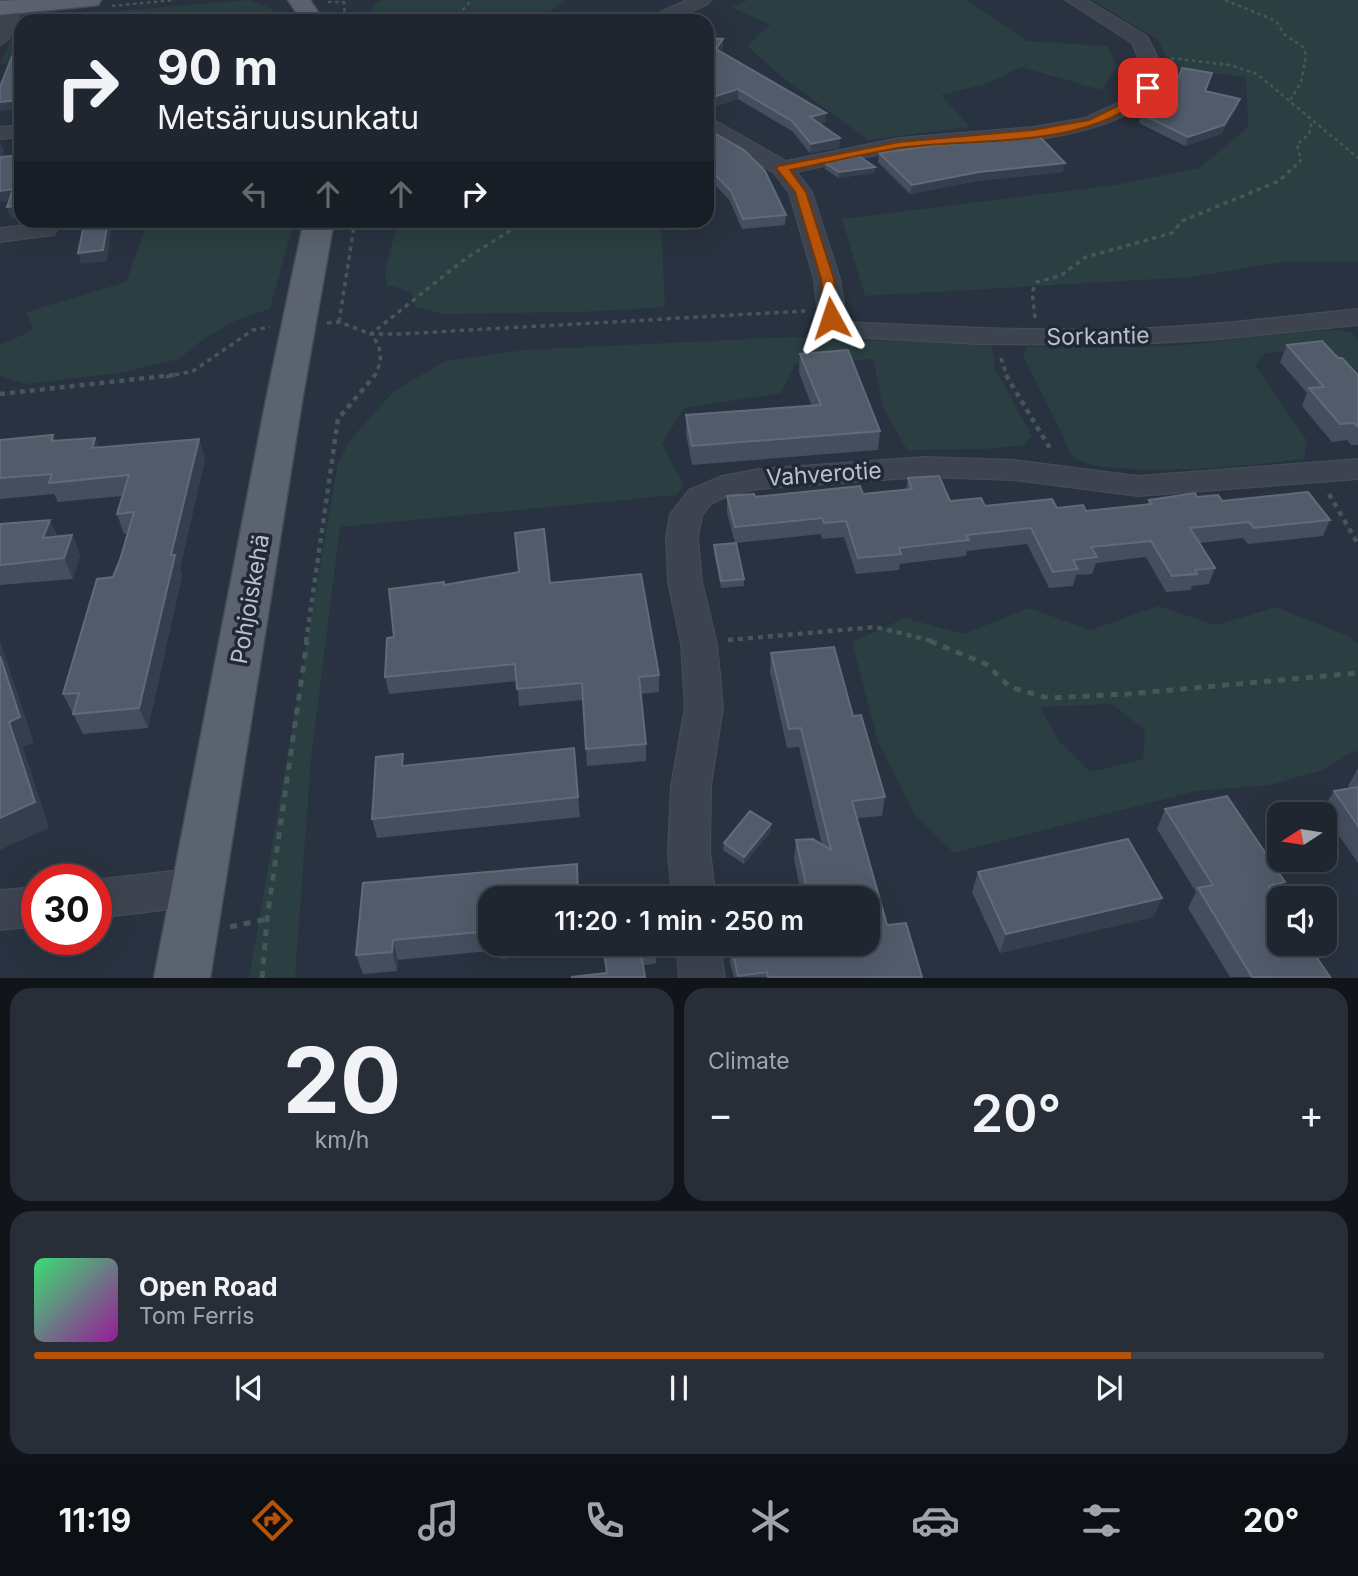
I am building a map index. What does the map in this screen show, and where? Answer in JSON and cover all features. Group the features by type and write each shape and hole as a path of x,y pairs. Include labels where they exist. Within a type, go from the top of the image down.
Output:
{"main road":[{"path":"7,7 90,0"},
{"name":"Pohjoiskehä","path":"182,978 197,887 320,323 319,228"}],"street":[{"path":"671,14 702,0"},
{"path":"782,168 899,145 1033,133 1091,123 1125,107 1148,88 1150,62 1140,40 1074,0"},
{"path":"0,39 7,7"},
{"path":"714,126 782,168 800,192 827,279 834,320"},
{"path":"0,235 45,230"},
{"name":"Sorkantie","path":"834,320 994,337 1120,337 1188,334 1356,319"},
{"name":"Vahverotie","path":"693,886 689,852 691,786 704,707 699,644 685,582 682,537 686,514 700,497 722,485 759,479 924,467 1014,470 1157,486 1358,469"},
{"path":"112,897 197,887"},
{"path":"0,910 21,908"},
{"path":"699,956 702,978"}],"path":[{"path":"460,14 471,0"},
{"path":"1225,0 1276,21 1284,34 1303,47 1306,55 1301,66 1303,78 1300,89 1290,100"},
{"path":"1147,56 1230,65 1257,74 1358,158"},
{"path":"1035,318 1032,292 1037,282 1060,276 1086,257 1172,233 1182,221 1279,181 1301,160 1297,145 1309,134 1312,120"},
{"path":"320,323 352,228"},
{"path":"371,334 465,259 514,228"},
{"path":"0,394 155,379 193,371 253,330 320,323 371,334 710,314 834,320"},
{"path":"1023,318 1047,318"},
{"path":"262,978 267,919 334,431 338,419 370,385 377,372 383,354 380,342 371,334"},
{"path":"994,337 1006,374 1063,468 1065,477"},
{"path":"1318,472 1358,544"},
{"path":"699,644 876,627 943,644 986,664 1010,687 1048,698 1128,694 1358,673"}],"shaded area":[{"path":"249,0 270,8 275,14 80,14"},
{"path":"384,0 564,0 547,14 371,14 375,3"},
{"path":"748,0 967,0 1027,41 1108,46 1117,68 1101,90 1021,67 989,83 941,95 970,127 868,140 782,77 747,46 770,25 731,7"},
{"path":"1092,0 1358,0 1358,262 1287,261 1193,277 865,296 842,219 1115,185 1200,168 1248,127 1246,77 1172,68 1158,40"},
{"path":"14,32 14,63 0,64"},
{"path":"145,228 292,228 270,309 235,321 202,340 179,359 119,373 25,384 0,376 0,345 33,330 27,312 126,282"},
{"path":"396,228 661,228 665,307 582,312 443,314 415,307 412,292 387,285 385,273"},
{"path":"1338,330 1352,333 1358,340 1358,372 1326,350 1266,353 1255,365 1307,441 1304,459 1241,466 1137,469 1099,466 1078,460 1068,450 1023,356 1027,347 1175,346 1293,332"},
{"path":"790,337 992,345 995,369 1032,436 1023,445 986,449 907,450 883,408 873,359 795,364 781,393 684,408 662,444 684,485 676,495 340,527 311,760 295,977 249,978 338,462 352,438 393,392 445,361 524,350"},
{"path":"1158,606 1216,625 1276,607 1346,635 1358,644 1358,752 1354,751 1323,770 1270,785 1196,791 954,853 914,814 878,742 852,642 905,618 963,634 1029,608 1090,630","holes":["1112,704 1145,730 1143,759 1090,772 1059,741 1040,707"]}],"building":[{"path":"714,38 723,39 716,49 826,113 810,117 840,138 811,144 792,121 738,89 714,97"},
{"path":"14,52 14,101 0,102 0,87"},
{"path":"1182,68 1212,73 1205,91 1240,99 1224,125 1188,137 1141,114 1171,96"},
{"path":"714,133 744,150 765,171 786,215 743,219 731,191 714,173"},
{"path":"1040,137 1065,163 979,172 912,185 879,153 939,145"},
{"path":"14,156 14,206 7,207 13,189 0,191 0,157"},
{"path":"859,156 875,167 839,172 825,163"},
{"path":"83,228 107,228 103,250 78,253"},
{"path":"1322,341 1358,375 1358,427 1354,423 1340,424 1309,388 1324,387 1287,345"},
{"path":"848,350 880,431 692,446 686,415 821,405 800,354"},
{"path":"53,435 51,441 95,438 92,448 199,439 139,708 73,714 79,693 63,694 97,579 113,577 134,512 117,514 129,475 49,483 52,474 0,478 0,440"},
{"path":"939,476 950,501 981,498 985,506 1052,499 1057,508 1083,505 1086,511 1152,504 1149,500 1195,493 1197,497 1218,495 1222,501 1308,492 1330,520 1254,528 1249,522 1190,528 1215,568 1195,570 1197,574 1172,576 1151,541 1091,547 1097,557 1073,560 1078,569 1053,572 1031,528 966,535 969,540 899,548 901,554 858,558 846,521 824,523 822,518 735,527 727,496 754,494 755,497 860,486 863,494 912,489 908,478"},
{"path":"50,520 43,538 72,535 64,558 0,565 0,524"},
{"path":"544,529 550,583 641,574 659,675 639,677 646,744 586,749 582,683 517,689 515,664 385,677 387,638 394,637 389,589 444,582 444,585 519,572 515,533"},
{"path":"736,543 744,579 721,581 714,545"},
{"path":"834,647 853,716 861,715 885,797 852,801 876,886 806,886 796,840 813,839 831,850 801,728 789,729 771,653"},
{"path":"0,656 20,717 9,722 35,802 0,818"},
{"path":"574,748 578,797 372,819 376,757 403,754 402,766"},
{"path":"1358,787 1358,826 1334,791"},
{"path":"1227,796 1267,855 1267,872 1278,872 1285,882 1267,886 1267,956 1316,956 1330,977 1252,977 1198,888 1213,885 1165,809"},
{"path":"750,811 771,824 744,857 724,843"},
{"path":"1128,839 1162,898 1006,934 978,872"},
{"path":"577,864 578,886 478,886 478,932 393,940 392,952 356,955 363,883"},
{"path":"880,900 887,925 906,923 922,977 768,977 767,972 738,976 733,956 880,956"},
{"path":"605,956 641,956 645,977 571,977 607,973"}],"route":[{"path":"831,318 827,279 800,192 782,168 899,145 1033,133 1091,123 1125,107 1148,88"}]}
